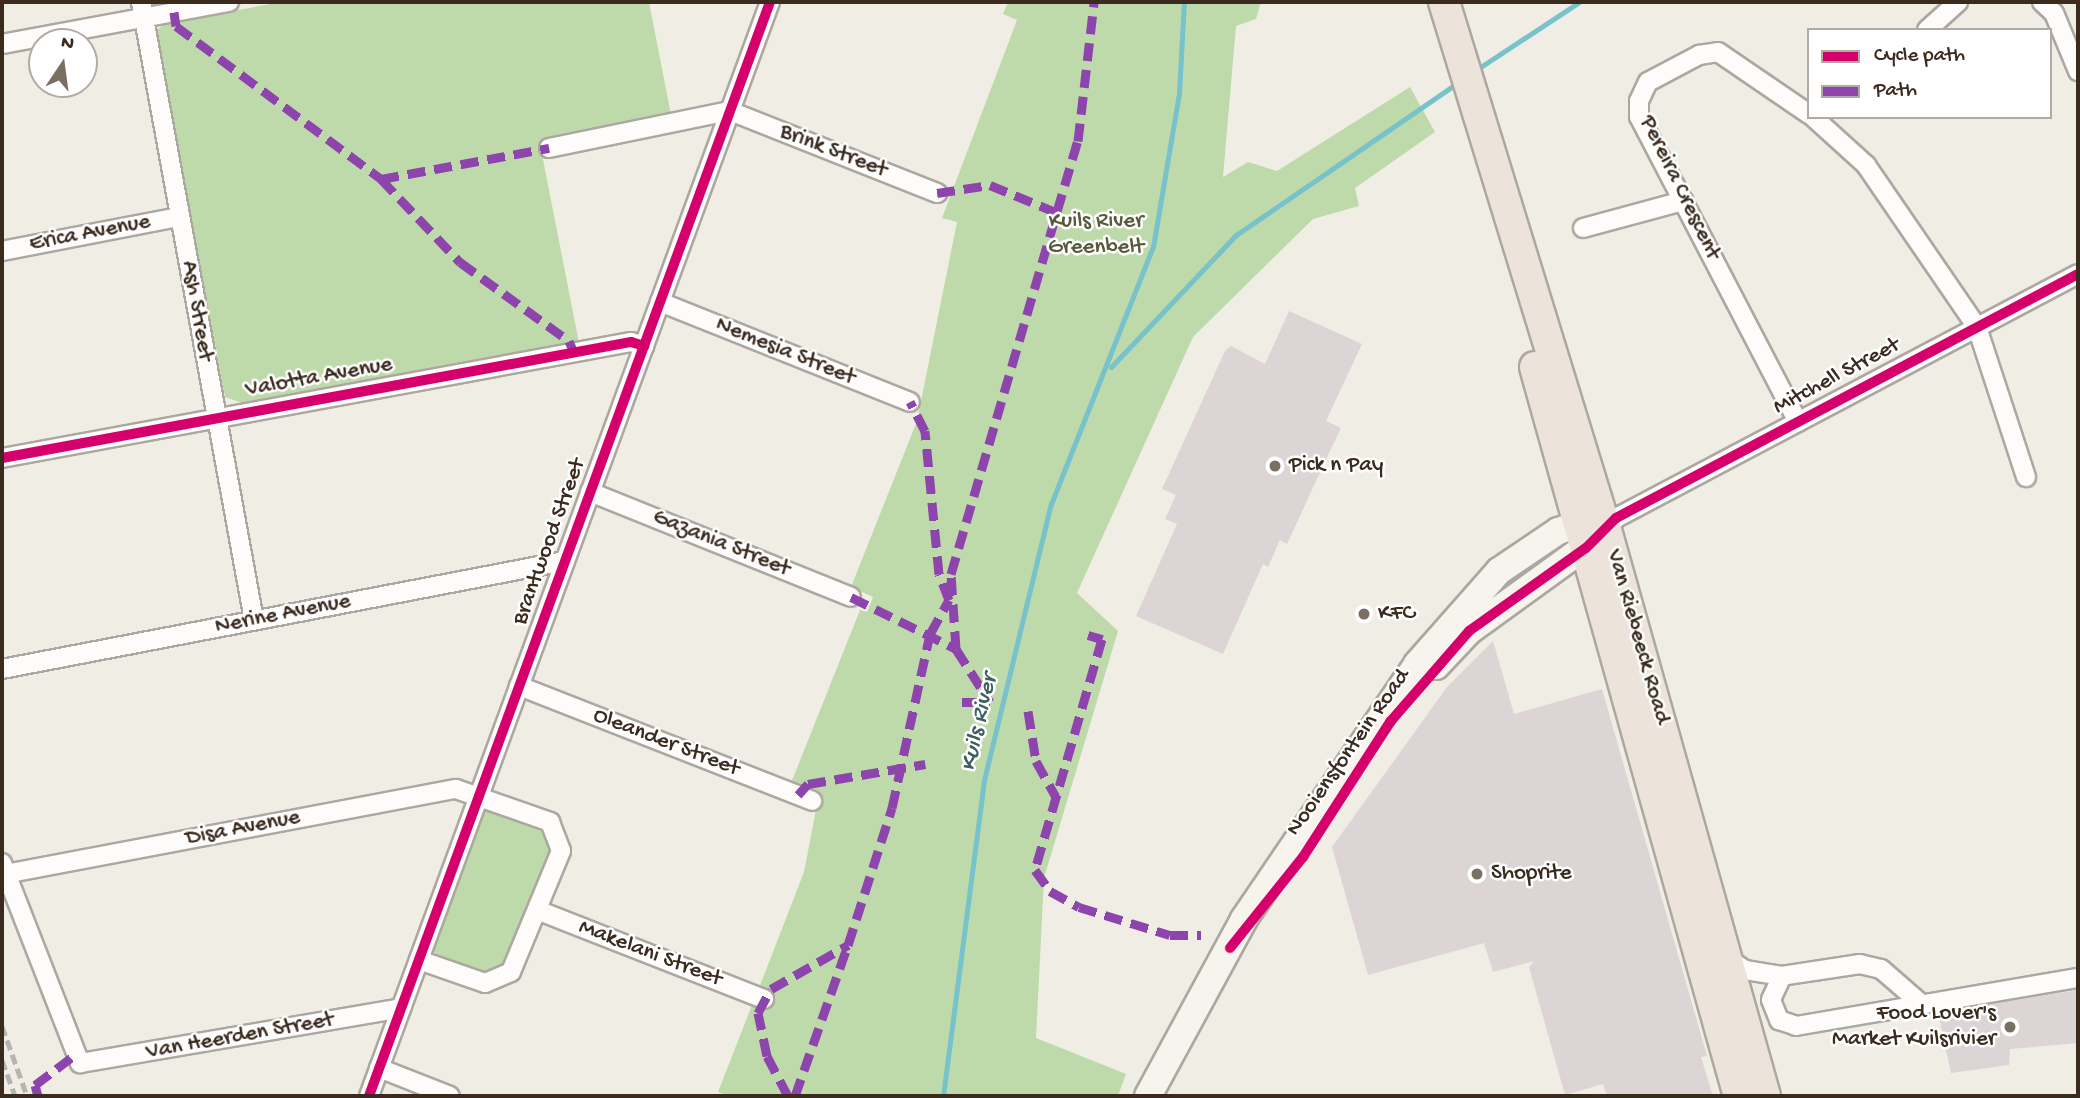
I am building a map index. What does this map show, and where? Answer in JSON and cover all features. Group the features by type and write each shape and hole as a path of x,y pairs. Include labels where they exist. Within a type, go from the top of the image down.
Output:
{"main road":[{"name":"Van Riebeeck Road","path":"1444,2 1472,103 1471,135 1598,527 1727,958 1765,1096"},
{"name":"Van Riebeeck Road","path":"1598,527 1739,1096"}],"street":[{"path":"2,44 142,10 229,2"},
{"name":"Brantwood Street","path":"369,1096 770,2"},
{"path":"1929,28 1958,2"},
{"path":"2042,2 2054,13 2078,71"},
{"name":"Ash Street","path":"142,10 254,620"},
{"name":"Pereira Crescent","path":"1798,422 1639,117 1648,82 1718,52 1807,113"},
{"path":"549,148 730,111"},
{"name":"Brink Street","path":"730,111 937,193"},
{"name":"Pereira Crescent","path":"1814,119 1866,164 1977,327 2026,477"},
{"path":"1583,228 1683,201"},
{"name":"Erica Avenue","path":"2,251 179,217"},
{"name":"Mitchell Street","path":"1598,527 2078,274"},
{"name":"Nemesia Street","path":"660,302 910,402"},
{"name":"Valotta Avenue","path":"2,458 620,344 644,346"},
{"name":"Gazania Street","path":"590,492 851,597"},
{"name":"Nooiensfontein Road","path":"1148,1096 1182,1024 1286,851 1454,618 1499,571 1598,527"},
{"name":"Nerine Avenue","path":"2,668 565,561"},
{"name":"Oleander Street","path":"519,686 812,801"},
{"name":"Disa Avenue","path":"4,868 456,789 480,793"},
{"path":"419,960 476,982 501,980 514,967 561,851 560,836 543,818 480,793"},
{"name":"Van Heerden Street","path":"4,868 80,1063 401,1008"},
{"name":"Makelani Street","path":"537,910 764,999"},
{"path":"1727,958 1753,973 1782,976 1872,965 1918,1001"},
{"path":"1782,976 1771,1000 1773,1012 1796,1026 1918,1001 2078,978"},
{"path":"379,1068 450,1096"}],"green space":[{"path":"281,2 649,2 672,120 540,144 579,343 245,404 225,397 156,31 164,24"},
{"name":"Kuils River Greenbelt","path":"1008,2 1261,2 1256,19 1236,26 1223,177 1248,162 1277,171 1410,87 1435,132 1355,188 1359,206 1313,219 1193,337 1077,593 1118,631 1044,878 1036,1038 1126,1074 1118,1096 728,1096 718,1092 752,1005 763,1009 768,992 759,988 804,872 819,794 791,783 860,610 867,612 873,597 851,587 917,421 957,222 942,218 1017,20 1003,14"},
{"path":"484,810 539,826 552,850 508,960 485,974 439,958 432,949"}],"building":[{"path":"1289,311 1362,344 1326,421 1341,428 1287,544 1280,540 1268,567 1263,564 1223,654 1136,616 1177,524 1165,519 1176,495 1162,489 1225,351 1231,346 1265,364"},
{"path":"1493,641 1514,714 1602,689 1707,1056 1701,1057 1713,1096 1607,1096 1603,1084 1565,1095 1529,967 1534,961 1493,972 1484,943 1368,975 1332,847 1447,687"},
{"name":"Food Lover's Market Kuilsrivier","path":"2078,990 2078,1043 2010,1049 2009,1065 1951,1073 1938,1012"}],"waterway":[{"name":"Kuils River","path":"943,1096 984,780 1051,504 1153,247 1179,93 1184,2"},
{"path":"1476,70 1579,2"},
{"path":"1111,367 1236,235 1459,82"}],"railway":[{"path":"2,1026 27,1096"},
{"path":"2,1060 15,1096"}],"marked path":[{"path":"956,649 951,574 1078,141 1094,2"},
{"path":"174,12 176,26 381,179 460,262 569,341 574,352"},
{"path":"381,179 549,148"},
{"path":"937,193 990,185 1058,213"},
{"path":"788,1096 767,1056 758,1013 771,989 848,945 892,808 930,634 949,600 939,574 925,431 910,402"},
{"path":"851,597 956,649 990,702"},
{"path":"1088,635 1102,639 1035,870 1050,891 1079,907 1170,935 1201,935"},
{"path":"962,702 990,702"},
{"path":"1028,711 1036,761 1056,797"},
{"path":"798,795 808,784 925,764"},
{"path":"795,1096 848,945"},
{"path":"38,1096 35,1085 72,1057"}],"cycle path":[{"path":"369,1096 770,2"},
{"path":"1230,948 1303,857 1390,722 1469,631 1586,548 1616,518 2078,274"},
{"path":"2,458 631,342 644,346"}],"place":[{"name":"Pick n Pay","path":"1275,466"},
{"name":"KFC","path":"1364,614"},
{"name":"Shoprite","path":"1477,874"},
{"name":"Food Lover's Market Kuilsrivier","path":"2010,1027"}]}
